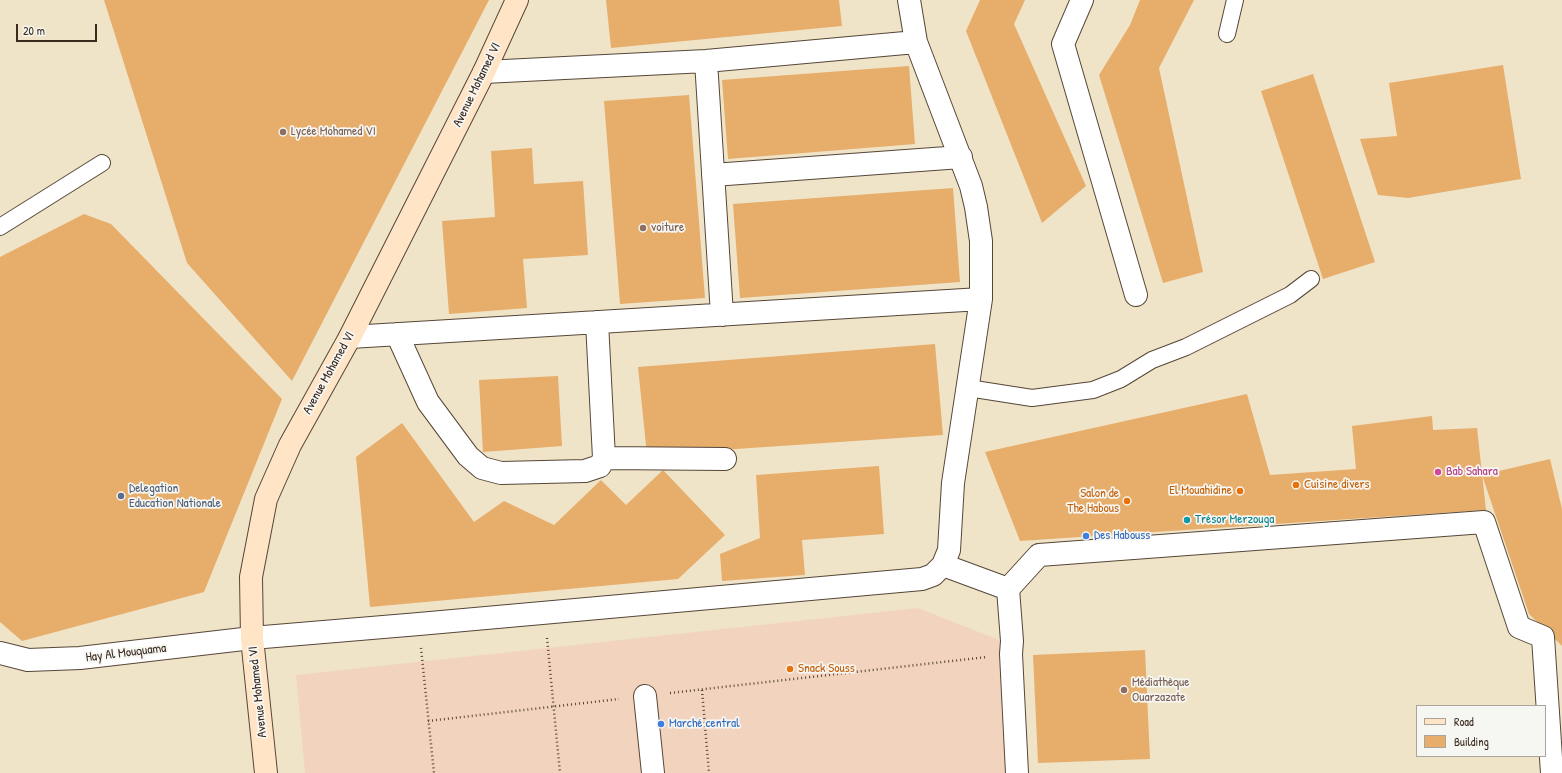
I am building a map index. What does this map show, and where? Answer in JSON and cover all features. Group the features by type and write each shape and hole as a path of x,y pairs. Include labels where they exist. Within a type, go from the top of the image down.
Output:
{"main road":[{"name":"Avenue Mohamed VI","path":"266,773 252,638 251,577 266,499 290,445 350,337 484,72 517,0"}],"street":[{"path":"909,0 916,42 962,157 971,186 981,242 981,299 953,483 949,550 943,565 1008,589"},
{"path":"1082,0 1063,44 1136,294"},
{"path":"484,72 706,61 916,42"},
{"path":"706,61 722,315"},
{"path":"713,175 962,157"},
{"path":"350,337 981,299"},
{"path":"397,334 428,402 468,456 482,468 501,473 585,471 600,466 604,458 597,322"},
{"path":"604,458 725,459"},
{"path":"1017,773 1011,654 1012,641 1008,589 1039,555 1484,522 1519,627 1543,637 1552,773"},
{"name":"Hay Al Mouquama","path":"0,653 28,660 80,658 252,638 922,579 933,575 943,565"},
{"path":"645,696 653,773"}],"lane":[{"path":"1227,34 1235,0"},
{"path":"0,227 102,163"},
{"path":"968,388 1032,398 1092,390 1121,379 1152,360 1186,347 1290,295 1311,278"}],"path":[{"path":"545,612 560,773"},
{"path":"419,624 434,773"},
{"path":"428,721 1011,654"},
{"path":"702,690 709,773"}],"shaded area":[{"name":"Marché central","path":"918,608 1017,647 1025,773 305,773 296,675"}],"building":[{"name":"Lycée Mohamed VI","path":"104,0 489,0 292,381 187,263"},
{"path":"606,0 839,0 842,26 611,48"},
{"path":"980,0 1025,0 1014,24 1086,186 1042,223 966,31"},
{"path":"1140,0 1194,0 1159,68 1203,272 1163,283 1099,75 1130,25"},
{"path":"1503,65 1521,179 1408,198 1378,195 1360,139 1397,136 1389,83"},
{"path":"909,66 915,144 728,159 722,80"},
{"path":"1313,74 1375,262 1323,279 1261,91"},
{"path":"689,95 705,298 620,304 604,101"},
{"path":"532,148 534,184 583,181 588,255 523,259 527,308 449,314 442,221 495,217 491,151"},
{"path":"953,188 960,282 740,298 733,204"},
{"name":"Delegation Education Nationale","path":"84,214 111,224 282,399 204,592 22,641 0,622 0,257"},
{"path":"935,344 943,435 647,455 638,367"},
{"path":"558,376 562,446 483,452 479,380"},
{"path":"1247,394 1270,475 1356,469 1352,426 1432,416 1433,430 1477,428 1486,510 1020,541 985,452"},
{"path":"402,423 474,522 504,501 554,525 601,480 626,505 663,470 725,535 678,579 370,607 356,457"},
{"path":"1550,459 1562,509 1562,646 1529,614 1482,475"},
{"path":"879,466 884,534 802,540 805,575 722,581 720,554 760,538 756,475"},
{"path":"1145,650 1150,759 1038,763 1033,655"}],"place":[{"name":"Lycée Mohamed VI","path":"283,132"},
{"name":"voiture","path":"643,228"},
{"name":"Bab Sahara","path":"1438,472"},
{"name":"Cuisine divers","path":"1296,485"},
{"name":"El Mouahidine","path":"1240,491"},
{"name":"Delegation Education Nationale","path":"121,496"},
{"name":"Salon de The Habous","path":"1127,501"},
{"name":"Trésor Merzouga","path":"1187,520"},
{"name":"Des Habouss","path":"1086,536"},
{"name":"Snack Souss","path":"790,669"},
{"name":"Médiathèque Ouarzazate","path":"1124,690"},
{"name":"Marché central","path":"661,724"}]}
